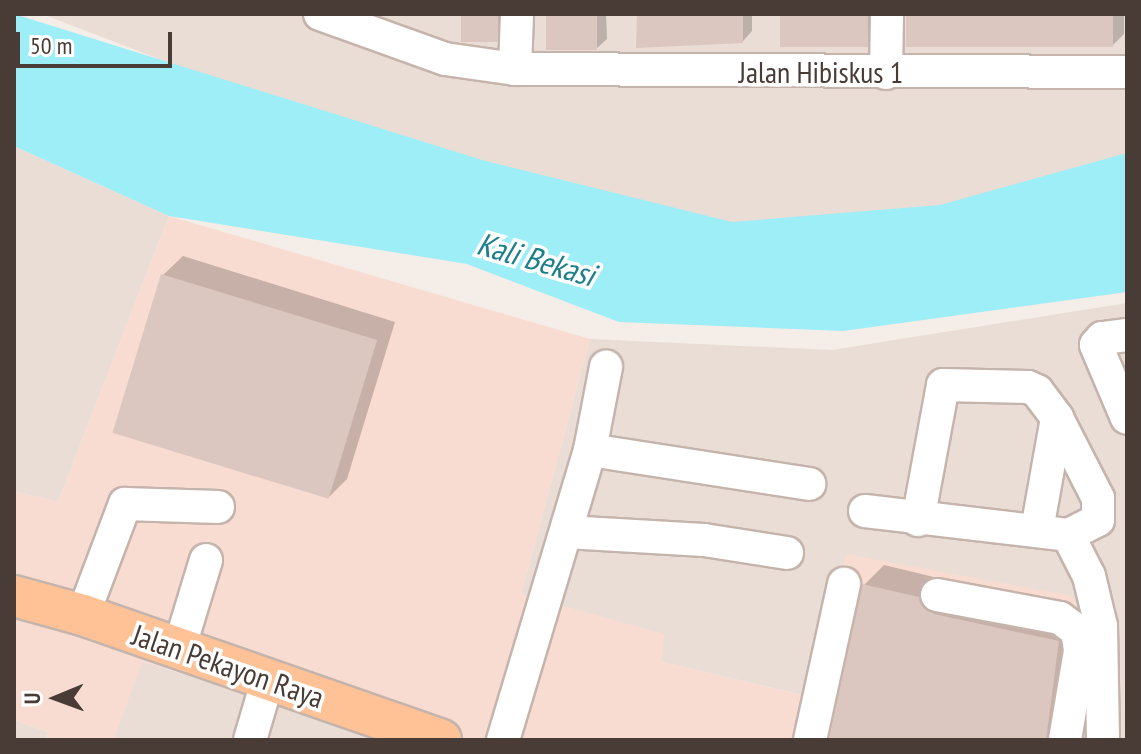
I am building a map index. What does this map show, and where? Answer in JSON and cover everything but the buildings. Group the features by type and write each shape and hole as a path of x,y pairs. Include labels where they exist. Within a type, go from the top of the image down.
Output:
{"main road":[{"name":"Jalan Pekayon Raya","path":"14,596 83,615 441,740"}],"street":[{"name":"Jalan Hibiskus 1","path":"320,14 382,24 445,59 515,69 1127,72"},
{"path":"515,69 517,14"},
{"path":"886,73 887,14"},
{"path":"1127,335 1102,338 1096,351 1127,418"},
{"path":"503,740 590,450 606,367"},
{"path":"865,511 918,520 1052,533 1090,526 1100,509 1057,418 1034,388 943,385 918,520"},
{"path":"1057,418 1052,533 1089,576 1114,622 1103,740"},
{"path":"590,450 809,484"},
{"path":"83,615 125,504 218,507"},
{"path":"566,532 704,540 787,553"},
{"path":"179,649 206,560"},
{"path":"810,740 844,584"},
{"path":"937,595 1060,618 1077,631 1080,651 1065,740"},
{"path":"250,740 268,679"},
{"path":"1113,740 1127,734"}],"shaded area":[{"path":"42,14 1127,14 1127,215 826,253 456,161 188,70"},
{"path":"14,146 169,216 58,502 14,491"},
{"path":"169,216 590,339 521,594 664,634 662,662 815,698 846,554 1072,596 1095,649 1082,740 364,740 367,732 143,661 113,740 47,740 48,732 14,720 14,491 58,502"},
{"path":"1127,303 1127,740 1082,740 1095,649 815,698 662,662 521,594 590,339 832,350"},
{"path":"142,661 367,732 364,740 113,740"},
{"path":"14,720 48,732 47,740 14,740"}],"water":[{"name":"Kali Bekasi","path":"14,14 482,160 732,222 940,205 1127,153 1127,292 843,331 619,322 467,264 169,216 14,146"}]}
